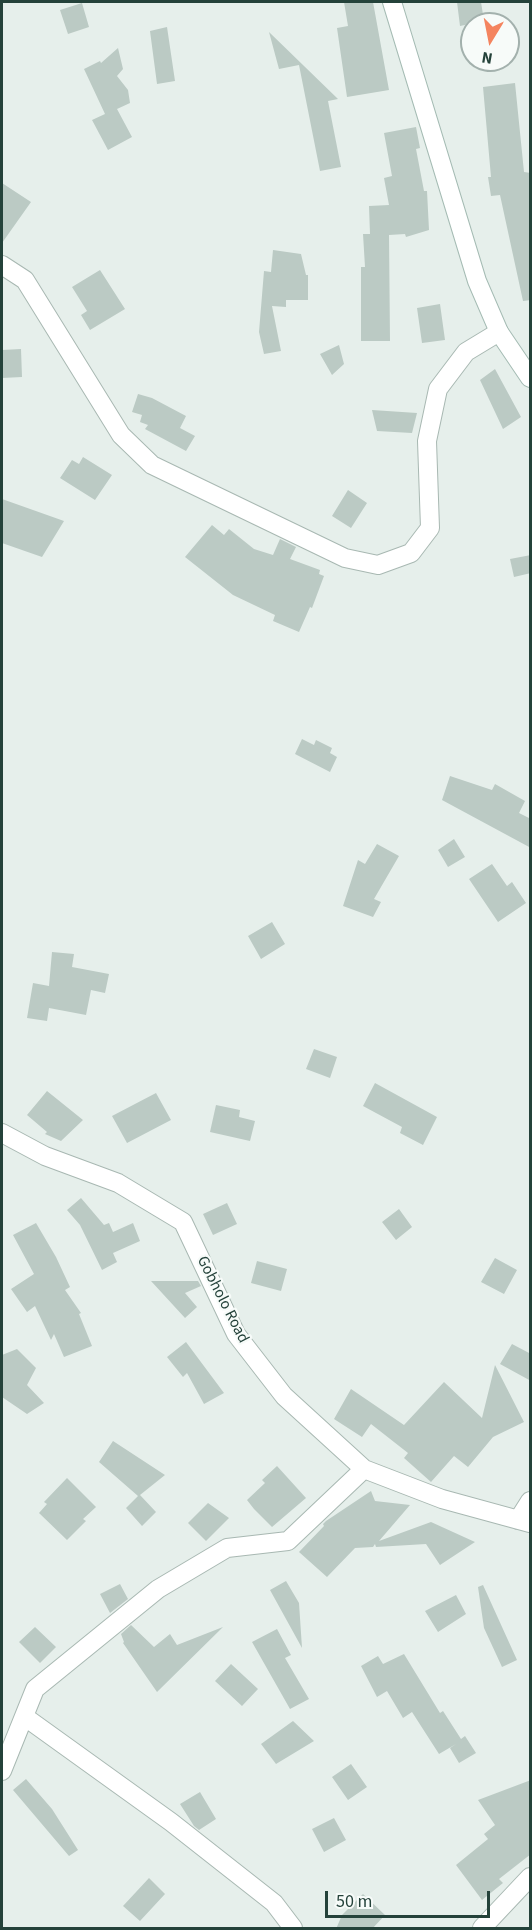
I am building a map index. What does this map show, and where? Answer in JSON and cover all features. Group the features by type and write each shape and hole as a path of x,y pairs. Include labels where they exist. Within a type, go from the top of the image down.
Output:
{"street":[{"path":"392,2 477,281 499,332 531,378"},
{"path":"2,265 25,280 121,435 152,465 345,558 378,565 411,553 430,528 427,441 438,389 466,352 499,332"},
{"name":"Gobholo Road","path":"2,1133 45,1156 118,1183 183,1222 236,1334 284,1396 364,1469 442,1499 524,1521"},
{"path":"2,1771 35,1689 158,1589 227,1548 288,1541 364,1469"},
{"path":"524,1521 531,1501"},
{"path":"25,1717 171,1822 274,1904 293,1929"},
{"path":"482,1929 531,1877"}],"building":[{"path":"344,2 373,2 389,90 347,97 337,28 348,26"},
{"path":"457,2 481,2 483,12 460,12 460,26"},
{"path":"82,3 89,27 68,34 60,10"},
{"path":"167,27 175,81 157,84 150,31"},
{"path":"269,32 338,99 328,101 341,167 320,171 299,65 279,69"},
{"path":"118,48 123,69 117,76 128,90 130,103 117,109 132,137 108,150 92,120 105,114 84,69 100,61 101,63"},
{"path":"515,83 524,172 531,173 531,300 523,301 500,195 491,196 483,87"},
{"path":"416,127 420,148 416,149 424,191 427,191 429,230 406,237 405,234 389,235 390,341 361,341 361,267 365,267 363,234 370,234 369,206 389,205 384,178 392,176 384,133"},
{"path":"2,183 31,202 2,243"},
{"path":"273,250 301,254 306,275 308,275 308,300 286,300 286,307 272,306 281,351 264,354 259,332 264,271 271,272"},
{"path":"100,270 125,309 90,330 81,315 87,311 72,287"},
{"path":"440,304 445,340 422,343 417,308"},
{"path":"339,345 344,364 332,375 320,354"},
{"path":"21,349 22,377 2,378 2,350"},
{"path":"495,369 521,417 503,429 480,380"},
{"path":"138,394 152,398 186,416 180,428 195,436 186,451 145,429 148,425 140,422 142,415 132,412"},
{"path":"372,410 417,413 412,433 377,431"},
{"path":"83,457 112,475 95,500 60,478 72,460 79,464"},
{"path":"348,490 367,503 351,528 332,516"},
{"path":"2,499 64,521 42,557 2,543"},
{"path":"212,525 224,535 229,529 254,549 273,555 280,539 296,547 290,559 320,570 319,574 324,576 312,608 310,607 299,632 273,621 275,615 233,595 185,557"},
{"path":"531,555 531,573 514,577 510,559"},
{"path":"302,739 314,745 316,740 332,748 330,753 337,757 330,772 295,754"},
{"path":"450,776 492,790 495,784 525,801 519,813 531,819 531,848 442,800"},
{"path":"454,839 465,857 448,867 438,850"},
{"path":"377,844 399,856 374,899 381,902 373,917 343,906 358,860 365,864"},
{"path":"492,864 507,886 512,882 526,903 498,922 469,879"},
{"path":"272,922 285,944 261,959 248,936"},
{"path":"52,952 74,954 72,967 109,974 105,993 91,990 86,1015 49,1008 47,1021 27,1018 33,983 49,986"},
{"path":"314,1049 337,1057 330,1078 306,1069"},
{"path":"375,1083 437,1117 423,1145 400,1133 402,1127 363,1106"},
{"path":"47,1091 83,1120 61,1141 45,1134 47,1132 27,1115"},
{"path":"156,1093 171,1120 127,1143 112,1116"},
{"path":"216,1105 240,1110 239,1117 255,1121 250,1141 210,1132"},
{"path":"81,1198 104,1225 109,1223 113,1232 133,1223 140,1241 113,1253 117,1262 102,1270 80,1225 67,1210"},
{"path":"227,1203 237,1224 213,1235 203,1214"},
{"path":"399,1209 412,1227 396,1240 382,1222"},
{"path":"36,1223 70,1287 65,1290 81,1313 79,1314 92,1346 64,1357 54,1334 51,1340 35,1306 27,1312 11,1289 34,1274 13,1235"},
{"path":"495,1258 517,1270 504,1294 481,1282"},
{"path":"257,1261 287,1269 281,1291 251,1283"},
{"path":"151,1281 198,1281 201,1286 185,1293 197,1307 185,1318"},
{"path":"186,1342 224,1393 204,1404 187,1373 183,1377 167,1357"},
{"path":"512,1344 531,1354 531,1381 500,1364"},
{"path":"17,1349 36,1368 27,1385 44,1403 27,1414 2,1397 2,1355"},
{"path":"495,1365 524,1422 493,1437 468,1467 454,1456 431,1482 404,1458 408,1453 371,1424 362,1437 334,1419 351,1389 404,1425 444,1382 482,1418"},
{"path":"113,1441 165,1475 140,1495 156,1512 142,1526 126,1508 138,1496 99,1462"},
{"path":"277,1466 306,1498 272,1527 247,1500 265,1483 262,1480"},
{"path":"67,1478 96,1507 83,1519 86,1521 67,1540 39,1513 47,1504 44,1502"},
{"path":"371,1491 375,1501 410,1505 379,1541 431,1522 475,1542 440,1565 426,1544 376,1547 375,1544 373,1547 355,1548 327,1577 299,1552 326,1521"},
{"path":"208,1503 229,1518 206,1541 188,1523"},
{"path":"286,1581 299,1603 302,1648 270,1590"},
{"path":"120,1584 128,1599 110,1613 100,1594"},
{"path":"483,1585 517,1660 502,1667 484,1628 478,1587"},
{"path":"456,1595 466,1614 438,1632 425,1611"},
{"path":"131,1625 154,1647 170,1634 177,1645 223,1627 157,1692 123,1643 121,1634"},
{"path":"35,1627 56,1647 40,1663 19,1642"},
{"path":"277,1629 291,1655 285,1658 309,1699 290,1709 252,1642"},
{"path":"404,1654 440,1713 443,1711 461,1739 465,1736 476,1753 459,1763 450,1748 456,1744 439,1754 412,1712 403,1718 387,1691 377,1697 361,1666 378,1656 383,1664"},
{"path":"231,1664 258,1689 242,1706 215,1681"},
{"path":"293,1721 314,1741 276,1764 261,1744"},
{"path":"351,1764 367,1787 348,1800 332,1777"},
{"path":"26,1779 52,1809 78,1850 69,1856 13,1790"},
{"path":"531,1780 531,1854 499,1879 503,1883 482,1900 456,1865 488,1839 484,1834 495,1825 478,1800"},
{"path":"200,1792 216,1819 199,1830 180,1804"},
{"path":"334,1818 346,1840 324,1852 312,1829"},
{"path":"149,1878 165,1894 140,1921 123,1906"},
{"path":"363,1894 385,1915 372,1929 336,1929 342,1915"}]}
